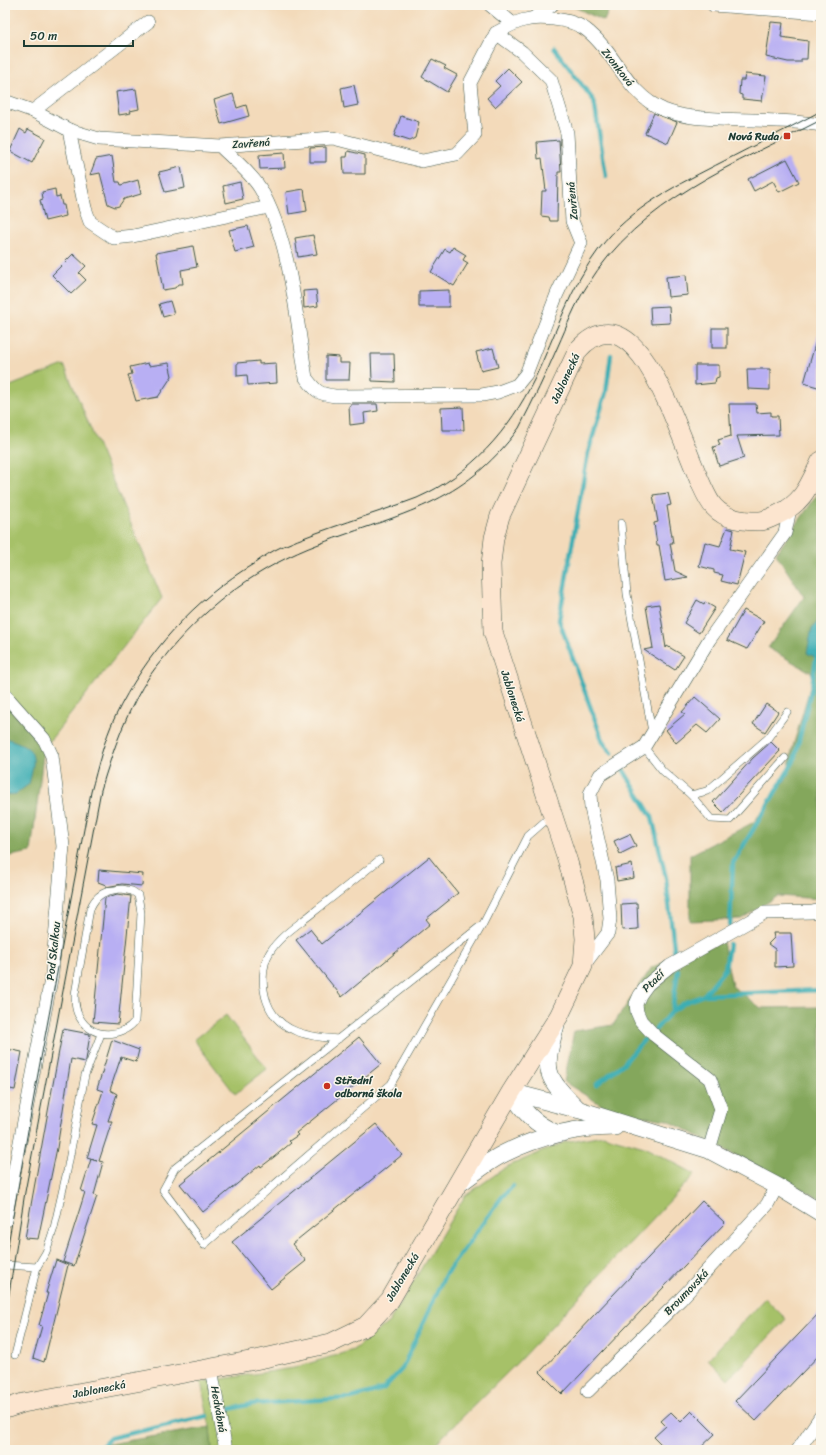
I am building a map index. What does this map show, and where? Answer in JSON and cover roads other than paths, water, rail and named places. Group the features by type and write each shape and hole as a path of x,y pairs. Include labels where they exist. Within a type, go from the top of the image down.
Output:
{"main road":[{"name":"Jablonecká","path":"5,1409 24,1403 211,1368 331,1343 366,1326 390,1300 511,1092 558,1016 582,966 585,939 583,916 552,814 493,632 491,564 494,538 500,516 578,350 588,339 607,333 614,334 628,341 637,350 658,382 674,413 703,491 714,508 728,517 751,521 765,521 790,509"},
{"path":"790,509 803,496 821,461"}],"street":[{"path":"490,5 512,23"},
{"path":"535,17 552,5"},
{"path":"713,5 821,12"},
{"name":"Zvonková","path":"496,33 512,23 535,17 565,21 589,32 610,56 629,84 649,101 664,110 686,117 782,121 821,125"},
{"path":"33,111 148,22"},
{"name":"Zavřená","path":"5,101 33,111 69,130 99,139 220,146 333,138 422,161 457,154 475,135 470,84 496,33 522,52 551,80 567,133 572,221 581,243 557,294 526,374 517,385 498,392 482,395 335,396 322,394 315,390 306,378 287,261 279,230 259,187 220,146"},
{"path":"69,130 85,208 90,222 114,238 269,207"},
{"name":"Jablonecká","path":"582,966 608,933 610,919 607,880 591,808 590,794 600,775 644,747 709,640 785,533 790,509"},
{"name":"Pod Skalkou","path":"5,695 44,739 52,756 63,846 52,974 5,1221"},
{"name":"Ptačí","path":"709,1150 721,1109 710,1079 654,1035 641,1021 637,1012 636,1004 640,995 648,984 670,966 764,913 812,912 821,910"},
{"path":"558,1016 547,1062 550,1075 558,1089 580,1110"},
{"path":"511,1092 580,1110 709,1150 777,1186 821,1213"},
{"path":"511,1092 531,1120 556,1133"},
{"path":"455,1187 504,1153 556,1133 589,1127 632,1127"},
{"name":"Broumovská","path":"588,1391 690,1289 768,1205 777,1186"},
{"name":"Hedvábná","path":"211,1368 226,1450"},
{"path":"798,1450 821,1416"}],"lane":[{"path":"621,523 627,594 652,733"},
{"path":"691,795 707,791 768,738 787,712"},
{"path":"644,747 663,771 691,795 711,819 730,820 784,758"},
{"path":"483,924 175,1168 163,1190 204,1245 391,1084 483,924 528,836 552,814"},
{"path":"338,1039 314,1037 298,1032 279,1022 272,1012 264,992 265,964 269,953 283,936 379,860"},
{"path":"112,890 132,891 138,895 141,913 135,1020 131,1026 122,1031 101,1034 90,1029 80,1018 75,1006 75,994 90,909 94,899 112,890"},
{"path":"15,1355 37,1267 46,1252 54,1228 67,1171 83,1082 101,1034"},
{"path":"5,1265 37,1267"}],"water":[{"path":"821,618 821,660 807,653 812,628"},
{"path":"5,738 23,745 32,753 33,765 29,784 16,794 5,795"}],"waterway":[{"path":"554,48 594,101 606,176"},
{"path":"611,355 606,392 588,453 559,620 603,742 612,753"},
{"path":"730,927 733,863 794,761 812,686 816,659 821,644"},
{"path":"621,766 652,817 666,878 675,956"},
{"path":"672,1011 686,1002 704,995 725,969 729,944"},
{"path":"655,1030 672,1011 678,970"},
{"path":"704,995 821,990"},
{"path":"596,1085 624,1063 644,1040"},
{"path":"230,1409 252,1404 351,1398 383,1389 402,1369 445,1275 502,1197 513,1186"},
{"path":"98,1450 110,1438 207,1416"}],"tram line":[{"path":"5,1262 37,1079 91,792 111,726 127,693 141,671 157,650 192,611 233,577 268,554 281,547 314,534 417,498 455,477 486,449 513,416 535,378 564,311 580,279 599,249 612,234 641,209 673,188 821,111"},
{"path":"5,1319 25,1192 101,790 110,760 142,687 185,633 219,602 256,575 297,553 404,514 429,503 452,491 475,475 497,454 519,428 571,315 587,286 609,256 634,230 662,207 692,187 723,169 821,120"}],"place":[{"name":"Nová Ruda","path":"787,136"},
{"name":"Střední odborná škola","path":"327,1086"}]}
